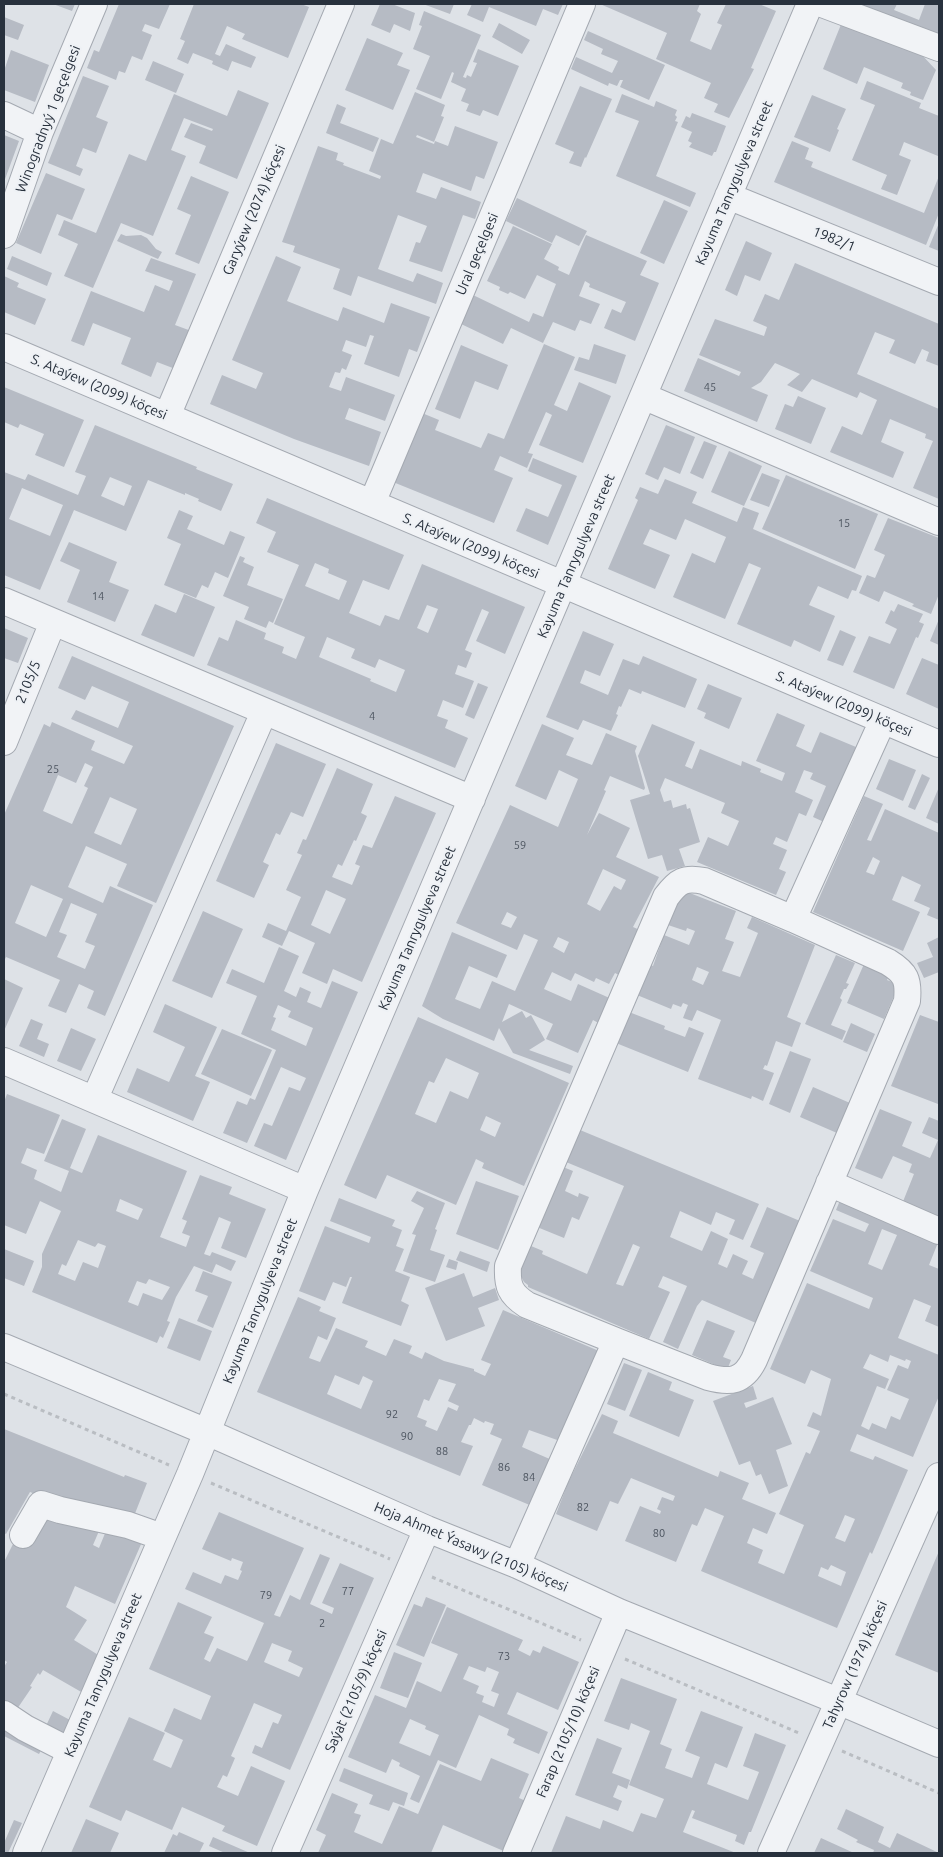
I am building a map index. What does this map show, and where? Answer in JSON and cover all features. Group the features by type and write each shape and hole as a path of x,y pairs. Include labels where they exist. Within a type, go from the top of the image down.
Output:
{"street":[{"name":"Winogradnyý 1 geçelgesi","path":"4,235 40,132 94,4"},
{"name":"Garyýew (2074) köçesi","path":"167,416 341,4"},
{"name":"Ural geçelgesi","path":"372,504 582,4"},
{"name":"Kayuma Tanrygulyeva street","path":"26,1853 190,1474 306,1190 810,4"},
{"path":"822,4 939,48"},
{"path":"4,115 40,132"},
{"name":"1982/1","path":"728,196 939,282"},
{"name":"S. Ataýew (2099) köçesi","path":"4,347 939,744"},
{"path":"642,396 939,522"},
{"path":"4,601 472,799"},
{"name":"2105/5","path":"4,742 53,622"},
{"path":"94,1098 264,712"},
{"path":"793,919 883,720"},
{"path":"683,880 704,881 793,919 888,962 899,969 906,977 908,988 907,1001 829,1183 748,1371 737,1379 723,1381 708,1377 616,1341 528,1304 517,1298 510,1289 507,1279 508,1266 666,897 673,887 683,880"},
{"path":"4,1061 306,1190"},
{"path":"829,1183 939,1231"},
{"path":"517,1565 616,1341"},
{"name":"Hoja Ahmet Ýasawy (2105) köçesi","path":"4,1347 207,1432 427,1529 517,1565 619,1612 838,1700 939,1744"},
{"name":"Tahyrow (1974) köçesi","path":"772,1853 838,1700 937,1485"},
{"path":"22,1535 42,1504 60,1510 128,1525 162,1537"},
{"name":"Saýat (2105/9) köçesi","path":"285,1853 427,1529"},
{"name":"Farap (2105/10) köçesi","path":"516,1853 619,1612"},
{"path":"4,1714 25,1728 70,1751"}],"path":[{"path":"4,1394 939,1793"}],"building":[{"path":"53,4 75,4 72,11"},
{"path":"119,4 170,4 159,29 145,24 142,31 152,35 142,60 132,56 125,73 119,71 116,80 87,68 94,50 99,52"},
{"path":"194,4 301,4 309,7 288,58 242,39 245,34 227,26 215,54 220,56 226,44 256,57 251,68 232,61 228,71 212,64 213,61 193,53 188,64 177,59 185,41 180,39"},
{"path":"380,4 392,4 415,13 410,31 394,24 390,33 371,25"},
{"path":"423,4 454,4 450,14"},
{"path":"472,4 563,4 558,15 543,9 536,26 489,7 483,22 467,15"},
{"path":"600,4 700,4 697,11 701,14 690,41 711,50 722,25 717,23 726,4 759,4 776,11 751,68 754,69 729,118 714,112 718,104 704,98 711,83 656,59 667,33"},
{"path":"846,4 897,4 894,10 919,20 925,4 939,4 939,34"},
{"path":"424,11 481,35 463,77 466,78 467,75 471,77 477,63 473,62 478,49 519,66 498,116 483,110 480,116 466,111 469,104 461,101 466,89 451,82 454,73 452,72 441,99 416,89 430,56 413,49 422,26 419,25"},
{"path":"4,17 24,25 18,40 4,35"},
{"path":"842,22 922,55 936,70 923,100 910,95 911,92 901,88 903,83 864,67 857,84 823,69"},
{"path":"499,23 530,40 522,54 492,37"},
{"path":"588,31 665,65 649,100 620,87 623,80 620,80 617,86 609,83 608,86 571,69 576,57 612,73 618,61 601,54 603,49 584,40"},
{"path":"367,38 403,53 397,65 410,70 393,110 345,90"},
{"path":"11,50 49,65 35,102 4,90 4,71"},
{"path":"153,61 184,74 176,93 145,80"},
{"path":"83,76 109,86 96,117 108,122 96,153 83,148 76,166 83,169 80,176 48,163"},
{"path":"867,81 921,103 919,108 939,116 938,156 904,142 899,155 911,160 897,195 881,189 887,175 852,160 875,105 860,99"},
{"path":"580,86 612,99 581,167 569,163 574,152 555,144"},
{"path":"238,90 269,103 237,179 199,163 206,146 184,137 191,123 212,131 213,129 184,118 171,150 186,156 153,236 121,223 93,288 64,276 78,244 58,235 64,220 96,233 129,154 146,161 174,94 227,116"},
{"path":"415,92 445,105 441,116 444,117 434,142 417,135 416,137 434,144 435,141 448,146 455,126 498,142 484,179 476,176 471,191 423,173 416,192 436,199 441,187 481,202 475,219 463,215 442,272 409,261 416,242 420,243 427,226 398,215 378,269 413,282 417,273 443,283 436,304 358,276 351,296 333,289 340,269 293,252 295,246 282,242 318,146 338,153 336,160 344,163 343,165 380,179 381,176 369,171 381,139 393,144"},
{"path":"622,94 654,107 656,101 677,110 675,121 678,122 656,176 696,193 690,207 616,176 639,121 615,112"},
{"path":"812,95 846,109 830,152 794,137"},
{"path":"337,104 346,108 340,123 379,138 373,152 326,133"},
{"path":"692,113 726,126 716,152 712,156 689,147 692,143 688,141 692,132 681,127 686,116 690,118"},
{"path":"4,135 19,141 4,182"},
{"path":"792,141 809,148 805,159 813,162 811,167 924,213 939,176 939,213 926,245 774,182"},
{"path":"46,173 85,189 72,220 57,214 41,254 16,243"},
{"path":"191,176 229,192 199,264 175,254 191,215 177,209"},
{"path":"517,198 587,231 579,246 556,235 552,243 506,221"},
{"path":"664,200 688,211 664,264 640,253"},
{"path":"939,223 939,251 929,247"},
{"path":"513,226 552,244 544,259 559,267 558,270 569,275 586,235 647,261 640,275 659,283 635,341 604,328 612,309 621,313 626,302 589,287 590,284 585,281 579,296 600,304 591,324 580,320 575,331 553,322 543,343 511,328 503,344 459,323 473,295 529,322 533,313 543,317 556,284 537,275 525,299 510,292 508,294 499,290 500,287 487,281"},
{"path":"121,234 126,236 141,235 162,252 158,259 117,241"},
{"path":"746,241 772,253 760,281 745,275 737,296 725,290"},
{"path":"12,256 52,273 47,286 7,269"},
{"path":"276,256 301,267 287,301 312,311 338,321 343,307 384,323 391,303 430,317 417,352 409,349 399,377 364,364 374,336 370,335 366,347 346,340 342,351 352,355 346,370 342,368 340,373 335,372 329,387 341,391 346,377 395,395 385,421 349,408 345,419 381,432 369,466 294,439 210,404 222,375 256,389 263,373 232,360"},
{"path":"151,258 196,274 175,325 194,332 178,370 157,362 151,377 121,364 131,338 93,323 84,346 71,341 91,291 144,312 155,285 169,291 173,281 145,271"},
{"path":"795,263 939,324 939,366 926,361 929,352 922,349 915,364 889,353 895,340 875,332 857,374 939,409 939,499 913,488 933,441 925,438 926,434 890,419 881,442 904,452 893,478 830,452 842,426 862,435 877,400 860,392 857,398 812,379 802,392 787,385 800,374 775,363 761,382 751,388 768,395 757,422 684,391 698,358 739,376 741,372 699,355 715,319 764,336 767,327 753,321 765,294 779,300"},
{"path":"4,276 19,283 17,287 46,299 35,325 4,312"},
{"path":"544,344 575,357 554,405 567,411 579,382 611,396 583,463 539,445 552,415 546,412 528,453 533,454 527,468 500,456 494,470 513,478 494,523 393,482 422,413 439,420 435,430 481,448 488,433 504,439"},
{"path":"594,344 626,355 616,384 574,370 579,357 589,360"},
{"path":"461,345 508,365 498,390 475,381 460,419 435,409"},
{"path":"4,387 84,420 64,467 35,455 44,434 20,424 18,428 4,422"},
{"path":"798,396 826,408 811,444 775,429 785,404 793,407"},
{"path":"95,425 233,484 221,511 185,493 185,495 148,480 126,531 74,510 40,590 4,575 4,472 25,480 28,474 78,495 86,476 75,472","holes":["110,477 132,486 124,506 101,496","22,488 63,505 50,536 9,519"]},
{"path":"666,425 695,437 680,474 664,467 658,480 645,474"},
{"path":"704,441 717,446 703,479 690,473"},
{"path":"729,451 762,466 744,506 711,492"},
{"path":"533,458 577,476 548,545 516,531 526,508 548,517 562,485 528,471"},
{"path":"762,473 780,480 769,507 750,500"},
{"path":"786,475 878,514 855,569 762,529"},
{"path":"665,479 697,492 692,503 737,522 743,507 759,513 753,529 862,576 856,591 852,590 848,599 818,586 809,605 835,616 820,652 794,640 791,647 737,624 761,568 749,563 725,619 673,597 692,553 715,563 726,537 685,519 676,540 650,529 643,544 670,555 655,589 608,569 638,500 635,498 640,487 658,494"},
{"path":"267,498 404,555 389,590 363,580 349,613 380,626 385,615 399,620 422,564 525,607 505,654 476,641 489,612 482,609 465,650 472,653 466,668 458,665 455,674 474,681 463,708 443,700 437,716 448,720 445,728 468,738 455,768 207,665 219,637 228,641 236,620 266,633 264,639 284,647 282,653 296,659 305,637 274,624 299,565 267,552 276,532 256,523","holes":["315,563 329,569 328,573 347,581 339,600 305,586","427,605 438,609 428,633 417,628","327,637 355,649 351,658 375,668 379,659 405,670 396,692 319,657"]},
{"path":"179,510 193,516 187,529 224,545 230,531 245,537 228,578 215,572 208,588 202,585 196,598 164,585 181,544 167,538"},
{"path":"888,518 939,538 939,594 931,614 912,606 914,604 884,591 879,602 859,593 867,575 875,578 885,555 874,550"},
{"path":"69,542 117,562 109,582 129,590 115,622 67,602 80,570 60,561"},
{"path":"240,556 245,558 243,562 254,567 247,585 283,599 273,623 269,621 266,628 244,619 249,607 223,596"},
{"path":"184,594 215,607 194,657 141,635 155,604 176,613"},
{"path":"898,604 923,614 919,622 924,624 918,638 916,637 894,689 853,672 869,636 890,644 897,629 885,623 891,610 894,612"},
{"path":"939,619 939,645 930,641"},
{"path":"4,628 28,638 18,663 4,658"},
{"path":"840,630 856,637 843,666 827,660"},
{"path":"583,631 614,644 600,676 585,670 580,683 608,695 623,659 639,665 643,656 697,679 685,708 642,691 641,694 629,689 621,707 619,706 616,714 618,715 611,731 583,720 578,730 546,717"},
{"path":"72,656 234,726 156,903 117,886 127,864 86,846 68,887 103,903 110,886 153,905 105,1016 87,1008 94,991 79,984 66,1013 48,1006 60,980 6,957 4,961 4,815 44,724 50,727 52,722 95,741 91,750 124,764 133,746 71,719 76,710 118,728 129,702 92,686 85,700 58,688","holes":["85,763 93,767 84,786 88,788 72,824 43,811 58,775 76,783","110,797 137,809 121,845 94,833","31,885 63,899 46,937 15,923","71,903 97,914 85,942 95,946 85,969 57,957 67,935 59,932"]},
{"path":"922,658 939,665 939,709 906,694"},
{"path":"478,683 488,687 474,719 465,715"},
{"path":"708,684 742,698 729,729 704,718 706,713 697,709"},
{"path":"777,713 805,725 796,746 811,753 820,732 856,747 824,822 813,817 826,786 810,779 813,773 804,770 795,792 813,800 806,816 799,813 787,842 776,837 773,844 787,850 779,869 786,872 776,895 697,862 708,837 728,846 739,821 721,813 725,803 665,778 660,790 664,802 671,800 673,808 686,804 687,809 690,808 700,842 679,849 685,866 667,871 662,855 648,859 630,800 650,794 638,756 652,724 695,742 685,766 692,769 700,749 741,766 742,761 761,769 760,772 782,781 785,773 756,761"},
{"path":"542,724 574,738 566,755 592,765 606,733 637,746 635,751 644,790 610,776 604,790 606,791 587,835 599,813 630,828 616,857 659,877 633,927 642,931 621,976 615,973 609,984 596,978 594,982 575,973 571,981 552,972 544,989 571,1001 578,984 614,1000 602,1025 593,1020 578,1053 546,1039 553,1024 509,1004 502,1022 522,1011 526,1018 531,1015 545,1040 529,1050 573,1066 570,1074 513,1053 499,1028 494,1041 443,1019 422,1006 452,932 507,955 497,978 469,966 455,999 480,1009 492,981 515,991 538,940 524,934 517,950 456,923 510,805 558,827 578,779 559,770 546,800 515,786","holes":["603,869 626,880 621,890 614,886 600,911 587,904","507,912 517,917 511,928 501,924","558,937 569,942 564,953 553,947"]},
{"path":"276,743 326,764 303,817 291,812 280,835 276,833 263,862 269,865 254,898 216,881"},
{"path":"889,759 916,770 903,801 876,789"},
{"path":"337,768 373,784 361,813 367,816 356,841 354,840 342,866 338,864 332,877 352,885 360,866 355,864 363,845 372,848 395,796 436,813 362,982 333,969 327,984 302,973 315,943 289,931 282,946 262,937 268,923 286,931 301,897 286,890 302,855 297,853 303,839 306,840","holes":["326,890 346,899 330,934 311,925"]},
{"path":"922,774 930,778 915,810 908,807"},
{"path":"939,787 939,824 926,818"},
{"path":"864,796 883,804 867,840 871,841 885,809 939,833 939,920 927,915 930,908 914,901 921,885 902,876 892,900 920,912 903,951 813,912","holes":["873,857 880,861 874,875 866,872"]},
{"path":"682,890 736,911 725,939 734,942 722,971 740,977 758,933 747,928 752,917 815,945 787,1017 801,1023 792,1047 776,1041 767,1066 765,1065 763,1069 774,1073 763,1101 752,1096 751,1099 698,1079 721,1020 697,1010 692,1021 683,1018 688,1005 683,1003 681,1007 673,1004 671,1009 637,995 649,964 653,966 664,935 689,945 695,931 687,928 686,931 668,925","holes":["697,967 709,972 703,985 692,980"]},
{"path":"203,911 243,929 212,998 172,981"},
{"path":"939,937 939,972 924,978 917,963 933,957 927,943"},
{"path":"279,947 299,956 284,991 296,997 300,987 311,992 307,1002 321,1008 332,981 358,992 286,1160 254,1146 264,1123 272,1126 289,1087 300,1091 306,1078 281,1067 247,1143 223,1133 237,1101 247,1105 250,1098 255,1100 276,1050 241,1034 257,996 226,983 232,969 264,983","holes":["278,1005 291,1011 288,1017 313,1028 306,1046 271,1030 276,1018 273,1017"]},
{"path":"836,955 855,963 846,983 849,984 844,989 840,998 842,1000 831,1025 846,1031 842,1040 805,1024"},
{"path":"864,964 889,975 887,980 892,982 896,991 884,1019 847,1003"},
{"path":"4,979 23,988 4,1031"},
{"path":"165,1004 217,1027 195,1076 210,1082 193,1121 127,1092 137,1068 169,1082 185,1047 153,1032"},
{"path":"629,1012 665,1026 664,1029 685,1037 689,1027 704,1033 688,1072 616,1043"},
{"path":"920,1015 939,1022 938,1104 891,1086"},
{"path":"418,1017 569,1083 524,1186 482,1168 484,1163 476,1159 456,1205 387,1175 376,1199 344,1185","holes":["446,1058 479,1073 468,1099 450,1091 436,1123 415,1114 429,1081 434,1083","486,1116 501,1123 495,1137 480,1130"]},
{"path":"31,1019 43,1024 37,1039 49,1044 44,1057 19,1046"},
{"path":"851,1023 875,1034 867,1052 843,1042"},
{"path":"71,1028 96,1039 81,1071 57,1061"},
{"path":"222,1029 272,1050 251,1096 201,1074"},
{"path":"790,1051 811,1059 790,1113 769,1104"},
{"path":"813,1087 850,1103 837,1133 800,1117"},
{"path":"7,1094 60,1115 44,1154 27,1148 21,1163 37,1170 34,1179 61,1192 69,1171 44,1161 62,1119 86,1129 70,1168 82,1173 98,1135 187,1171 160,1237 186,1247 190,1236 182,1233 187,1221 182,1219 200,1175 232,1187 229,1194 266,1209 246,1258 221,1248 231,1222 219,1217 204,1254 210,1256 212,1252 236,1261 231,1271 216,1264 212,1273 194,1266 176,1297 167,1321 170,1322 163,1338 160,1336 157,1343 32,1292 42,1267 42,1254 61,1211 40,1201 26,1234 4,1225 4,1102","holes":["120,1199 143,1209 138,1220 116,1211","78,1240 95,1247 98,1243 106,1246 98,1268 83,1262 75,1281 58,1274 62,1264 66,1266","149,1279 170,1287 162,1300 143,1293 138,1306 128,1302 137,1281 146,1284"]},
{"path":"880,1109 912,1122 902,1146 930,1158 938,1140 922,1133 929,1117 939,1121 939,1220 902,1204 914,1174 909,1172 912,1164 893,1156 882,1179 855,1168"},
{"path":"580,1130 759,1204 743,1240 729,1234 735,1220 716,1212 711,1225 680,1211 670,1237 702,1251 711,1231 728,1239 718,1264 727,1268 733,1254 748,1261 742,1274 753,1279 764,1253 750,1247 767,1207 800,1221 756,1323 702,1300 697,1306 678,1349 663,1342 687,1286 663,1276 658,1287 670,1292 649,1339 528,1287 521,1276 520,1270 531,1246 543,1251 542,1254 587,1274 624,1186 566,1162","holes":["633,1244 640,1247 623,1286 616,1284"]},
{"path":"563,1167 573,1171 565,1191 578,1197 579,1193 589,1197 579,1220 572,1217 564,1238 537,1227"},
{"path":"476,1181 519,1196 498,1250 456,1234"},
{"path":"417,1191 445,1203 435,1229 437,1230 430,1250 445,1255 435,1282 403,1271 416,1235 412,1234 424,1208 411,1201"},
{"path":"339,1198 395,1220 392,1226 402,1230 396,1246 404,1249 395,1271 410,1277 401,1301 409,1305 401,1326 342,1303 352,1277 350,1277 346,1287 333,1282 325,1301 299,1291 325,1226 369,1243 371,1237 330,1221"},
{"path":"841,1198 939,1240 929,1265 939,1269 939,1327 925,1321 931,1306 914,1299 898,1338 939,1355 939,1396 913,1457 857,1434 850,1451 873,1460 875,1456 908,1470 872,1554 870,1552 837,1628 701,1571 724,1516 705,1508 697,1526 692,1524 676,1562 625,1541 640,1506 660,1514 661,1511 657,1509 662,1497 673,1501 675,1496 631,1478 618,1504 610,1501 597,1531 556,1514 568,1483 602,1414 618,1421 613,1433 718,1477 720,1471 749,1483 742,1499 776,1513 767,1534 753,1528 747,1543 763,1550 758,1563 784,1574 804,1525 779,1514 806,1452 810,1454 820,1431 807,1426 813,1412 821,1416 831,1379 811,1370 805,1384 770,1369 807,1283 869,1309 873,1298 810,1271 833,1219 865,1232 869,1224 836,1210","holes":["882,1229 897,1235 882,1270 868,1264","870,1354 888,1362 890,1355 905,1361 906,1359 911,1361 908,1369 898,1365 887,1390 909,1399 900,1420 891,1416 886,1429 872,1423 869,1430 861,1426 877,1386 885,1389 889,1379 863,1368","845,1515 855,1519 845,1542 835,1538","831,1565 846,1572 841,1586 818,1576 821,1567 828,1570"]},
{"path":"4,1249 34,1261 24,1286 4,1278"},
{"path":"460,1251 490,1262 487,1272 456,1260"},
{"path":"449,1259 458,1262 456,1270 446,1267"},
{"path":"203,1271 232,1282 213,1328 197,1321 208,1296 195,1291"},
{"path":"464,1273 473,1297 495,1288 499,1300 478,1308 485,1326 446,1341 425,1288"},
{"path":"298,1297 321,1307 319,1311 336,1318 327,1340 318,1336 309,1358 320,1362 336,1328 368,1341 365,1347 386,1356 394,1339 412,1346 409,1353 422,1359 425,1352 444,1361 474,1369 474,1371 485,1376 491,1364 481,1360 503,1310 599,1351 560,1441 529,1430 522,1447 552,1460 532,1506 482,1485 502,1439 490,1434 494,1424 485,1421 484,1423 474,1418 471,1425 469,1425 461,1442 473,1446 460,1476 257,1392","holes":["335,1375 359,1385 363,1376 373,1381 361,1409 327,1394","439,1379 456,1384 448,1401 459,1406 457,1411 448,1407 437,1431 425,1426 427,1421 417,1417 424,1399 429,1401"]},
{"path":"179,1318 212,1331 200,1361 167,1348"},
{"path":"707,1320 735,1331 723,1357 731,1360 727,1370 692,1355"},
{"path":"624,1363 642,1370 625,1411 607,1404"},
{"path":"648,1372 672,1382 669,1390 694,1400 679,1437 629,1416"},
{"path":"753,1386 757,1399 744,1403 746,1408 773,1397 792,1444 776,1450 788,1486 769,1494 761,1474 756,1476 750,1461 739,1465 713,1401"},
{"path":"4,1429 124,1477 125,1475 147,1483 134,1516 110,1507 108,1511 66,1506 30,1492 6,1534 4,1533"},
{"path":"219,1512 304,1548 274,1615 280,1617 290,1595 300,1600 320,1554 330,1558 310,1604 332,1614 334,1608 322,1603 340,1563 374,1578 290,1770 252,1753 255,1745 262,1748 273,1722 278,1724 282,1715 254,1703 231,1756 235,1758 227,1777 223,1775 217,1787 238,1796 251,1766 285,1781 257,1846 222,1831 225,1826 182,1807 172,1830 126,1810 121,1821 89,1807 129,1717 165,1733 153,1760 171,1768 183,1740 164,1731 174,1708 201,1720 211,1696 149,1669 178,1602 212,1617 204,1633 214,1637 204,1659 210,1662 217,1648 247,1661 250,1655 264,1623 185,1589 193,1572 221,1584 225,1575 238,1580 243,1562 232,1558 231,1561 202,1549","holes":["272,1643 292,1651 288,1661 303,1668 299,1677 264,1662"]},
{"path":"41,1513 99,1531 93,1545 99,1548 106,1531 120,1537 122,1533 142,1542 115,1604 75,1586 66,1607 87,1620 74,1640 100,1656 83,1693 43,1670 40,1675 38,1673 30,1686 32,1687 15,1712 4,1704 4,1667 7,1662 4,1660 4,1562 14,1542"},
{"path":"939,1551 939,1673 895,1655"},
{"path":"426,1597 446,1605 424,1657 396,1645 414,1604 422,1607"},
{"path":"447,1607 523,1640 518,1650 530,1656 533,1650 540,1653 543,1646 579,1662 558,1710 517,1692 507,1714 548,1732 539,1754 513,1743 515,1739 507,1735 509,1729 479,1715 456,1768 438,1760 419,1803 410,1799 420,1776 399,1766 400,1763 392,1759 386,1773 348,1757 375,1695 406,1708 417,1681 441,1692 458,1654 431,1643","holes":["469,1666 485,1672 487,1667 499,1672 491,1691 499,1694 494,1707 482,1702 484,1696 476,1693 479,1686 463,1679","410,1719 426,1726 425,1729 439,1735 430,1756 399,1743"]},
{"path":"394,1652 422,1663 408,1698 380,1688"},
{"path":"621,1678 677,1699 660,1744 672,1749 665,1768 692,1778 700,1757 685,1751 701,1711 743,1727 727,1768 715,1763 707,1784 748,1800 759,1772 743,1766 755,1733 786,1745 744,1845 735,1841 737,1835 692,1818 695,1811 692,1810 683,1832 736,1853 551,1853 566,1816 600,1829 603,1820 633,1832 641,1813 656,1818 664,1799 629,1785 650,1731 631,1723 629,1730 604,1721"},
{"path":"53,1711 70,1720 62,1737 45,1728"},
{"path":"4,1724 44,1745 39,1754 4,1736"},
{"path":"597,1738 622,1748 612,1773 630,1780 627,1789 618,1785 613,1797 622,1801 618,1811 575,1795"},
{"path":"491,1758 529,1774 519,1798 528,1802 506,1852 443,1825 431,1853 318,1853 326,1835 316,1830 332,1793 358,1804 354,1813 361,1815 354,1832 382,1844 399,1806 418,1814 440,1764 481,1781"},
{"path":"344,1768 408,1793 404,1806 393,1802 389,1811 369,1804 373,1795 339,1781"},
{"path":"846,1809 884,1827 878,1842 890,1848 897,1833 939,1853 873,1853 874,1850 856,1842 858,1840 837,1829"},
{"path":"86,1819 119,1833 110,1853 71,1853"},
{"path":"14,1820 22,1823 8,1853 4,1853 4,1843"},
{"path":"179,1832 204,1843 199,1853 164,1853 173,1834 177,1836"},
{"path":"213,1837 250,1853 225,1853 209,1846"},
{"path":"821,1838 854,1853 814,1853"}]}
